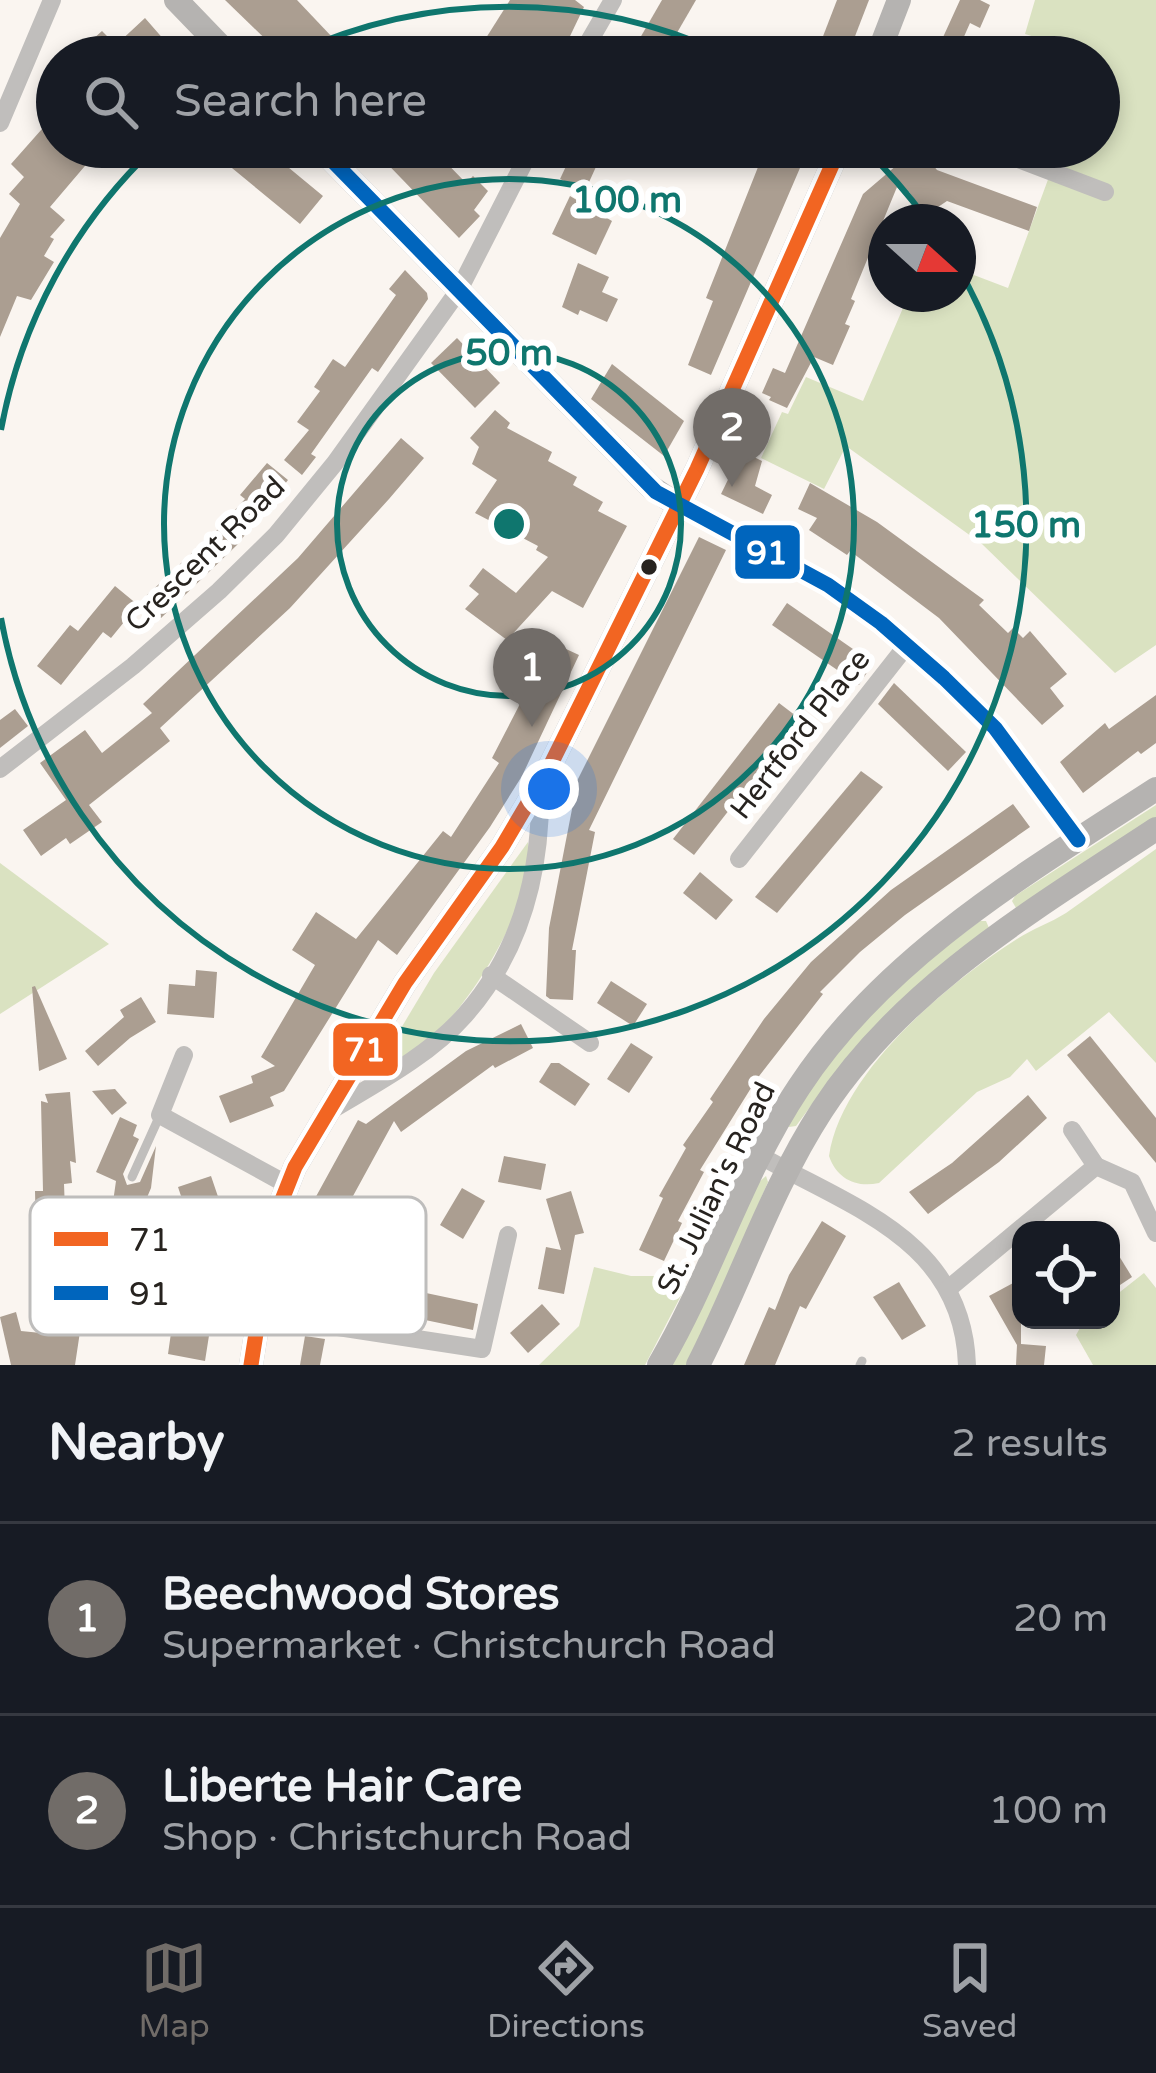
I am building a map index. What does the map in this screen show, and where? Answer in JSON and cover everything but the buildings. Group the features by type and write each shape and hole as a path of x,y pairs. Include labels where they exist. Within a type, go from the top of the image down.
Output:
{"street":[{"path":"37,36 52,0"},
{"path":"176,0 211,36"},
{"path":"885,36 899,0"},
{"path":"590,36 607,2"},
{"path":"0,123 36,38"},
{"path":"340,168 652,488 785,559 854,602 907,645 995,728 1078,839"},
{"name":"Crescent Road","path":"0,769 133,666 267,544 332,467 459,290 521,168"},
{"path":"282,1197 326,1113 413,970 502,847 540,784 679,506 831,168"},
{"path":"1042,168 1105,192"},
{"name":"Hertford Place","path":"739,860 907,645"},
{"path":"326,1113 450,1029 470,1010 526,912 540,841 540,784"},
{"name":"St. Julian's Road","path":"659,1365 759,1155 798,1088 853,1018 911,962 993,898 1156,789"},
{"name":"St. Julian's Road","path":"698,1365 787,1171 821,1112 878,1038 916,1001 1014,924 1156,829"},
{"path":"993,898 1014,924"},
{"path":"491,975 590,1043"},
{"path":"184,1055 160,1115 286,1184"},
{"path":"1072,1130 1096,1166 1132,1182 1156,1233"},
{"path":"759,1155 861,1207 900,1233 948,1288 967,1365"},
{"path":"948,1288 1096,1166"},
{"path":"391,1335 482,1349 508,1235"},
{"path":"251,1365 256,1335"}],"lane":[{"path":"132,1177 160,1115"}],"green space":[{"path":"1035,0 1156,0 1156,645 1115,673 982,544 846,446 824,489 761,458 782,412 788,414 806,377 863,401 901,312 976,312 976,276 1008,288 1052,168 1120,168 1120,36 1025,34"},
{"path":"1156,805 1156,819 1016,908 1015,896"},
{"path":"528,842 529,863 517,910 478,981 433,1035 373,1075 434,973"},
{"path":"1156,849 1156,1063 1109,1012 1036,1071 1027,1059 1010,1077 977,1092 879,1183 855,1183 842,1176 829,1156 838,1124 854,1093 902,1032 990,957 1066,913"},
{"path":"0,863 109,944 0,1014"},
{"path":"986,921 989,928 844,1061 796,1126 789,1127 785,1122 829,1061 907,976"},
{"path":"766,1176 768,1182 689,1365 671,1365 758,1183"},
{"path":"594,1267 631,1276 667,1276 686,1286 645,1365 539,1365 579,1326"},
{"path":"1144,1273 1156,1288 1156,1365 1093,1365 1076,1335 1079,1329 1120,1329 1120,1292"}],"transit line":[{"name":"91","path":"340,168 656,492 828,585 944,678 995,728 1078,840"},
{"name":"71","path":"283,1197 295,1167 405,983 502,847 551,764 697,469 831,168"},
{"name":"71","path":"251,1365 256,1335"}],"place":[{"name":"Liberte Hair Care","path":"732,487"},
{"name":"Beechwood Stores","path":"532,727"}]}
